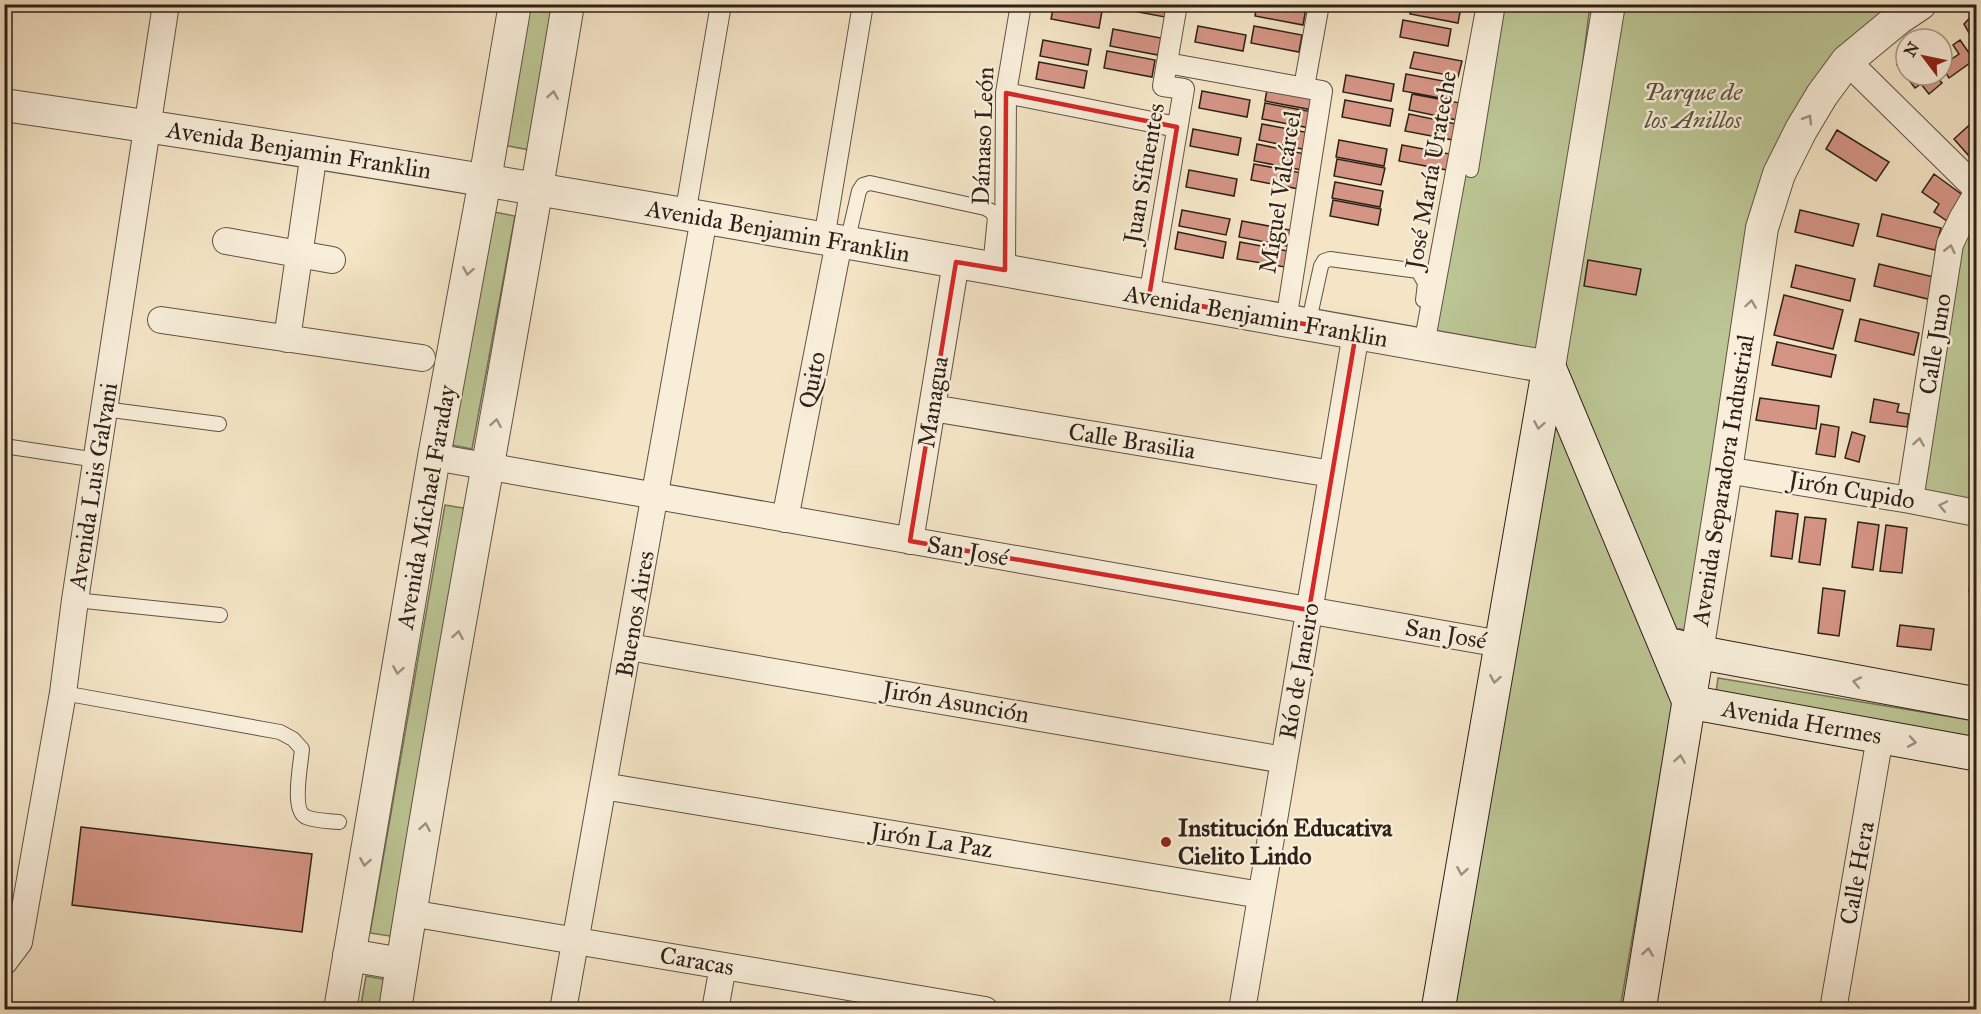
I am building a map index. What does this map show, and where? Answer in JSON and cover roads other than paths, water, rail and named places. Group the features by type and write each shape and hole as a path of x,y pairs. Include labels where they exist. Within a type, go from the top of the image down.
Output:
{"main road":[{"name":"Avenida Hermes","path":"1549,367 1689,702 1977,754"},
{"path":"1438,1010 1549,367"},
{"name":"Avenida Hermes","path":"1665,643 1696,652 1977,704"},
{"name":"Avenida Separadora Industrial","path":"1639,1010 1696,652"}],"street":[{"name":"Avenida Luis Galvani","path":"4,962 19,942 63,693 75,600 166,4"},
{"name":"Avenida Michael Faraday","path":"340,1010 514,4"},
{"path":"395,1010 568,4"},
{"path":"694,216 721,4"},
{"path":"837,241 862,4"},
{"name":"Dámaso León","path":"997,269 1006,93 1021,4"},
{"name":"Juan Sifuentes","path":"1149,297 1184,89 1163,86 1177,4"},
{"name":"Miguel Valcárcel","path":"1304,87 1319,4"},
{"name":"José María Urateche","path":"1420,345 1487,4"},
{"path":"1549,367 1608,4"},
{"name":"Avenida Separadora Industrial","path":"1696,652 1762,228 1779,174 1822,94 1847,61 1899,18 1920,4"},
{"path":"1847,61 1977,188"},
{"name":"Miguel Valcárcel","path":"1167,63 1322,91 1297,323"},
{"path":"1006,93 1177,127"},
{"name":"Avenida Benjamin Franklin","path":"4,105 538,188 1549,367"},
{"path":"287,339 314,152"},
{"name":"Calle Juno","path":"1910,500 1950,244 1977,195"},
{"name":"Buenos Aires","path":"563,1010 656,496 694,216"},
{"path":"226,241 332,260"},
{"name":"Quito","path":"785,519 837,241"},
{"name":"Managua","path":"910,541 956,262"},
{"path":"161,320 422,358"},
{"name":"Río de Janeiro","path":"1242,1010 1356,333"},
{"name":"Calle Brasilia","path":"932,408 1332,474"},
{"name":"San José","path":"434,457 1501,644"},
{"name":"Jirón Cupido","path":"1726,470 1977,513"},
{"name":"Jirón Asunción","path":"629,647 1284,760"},
{"name":"Calle Hera","path":"1833,1010 1881,736"},
{"name":"Jirón La Paz","path":"603,786 1261,895"},
{"name":"Caracas","path":"410,913 945,1006 985,1010"},
{"path":"349,955 402,964"},
{"path":"715,1010 723,966"}],"lane":[{"path":"1471,170 1498,4"},
{"path":"837,241 859,191 863,185 870,183 985,207 991,211 995,217 997,269"},
{"path":"1297,323 1324,261 1330,259 1418,271 1425,283 1420,345"},
{"path":"104,409 219,424"},
{"path":"4,446 97,460"},
{"path":"75,600 219,615"},
{"path":"63,693 280,732 302,749 297,801 300,812 306,817 339,822"}],"place":[{"name":"Institución Educativa Cielito Lindo","path":"1166,842"}],"park label":[{"name":"Parque de los Anillos","path":"1693,106"}]}
